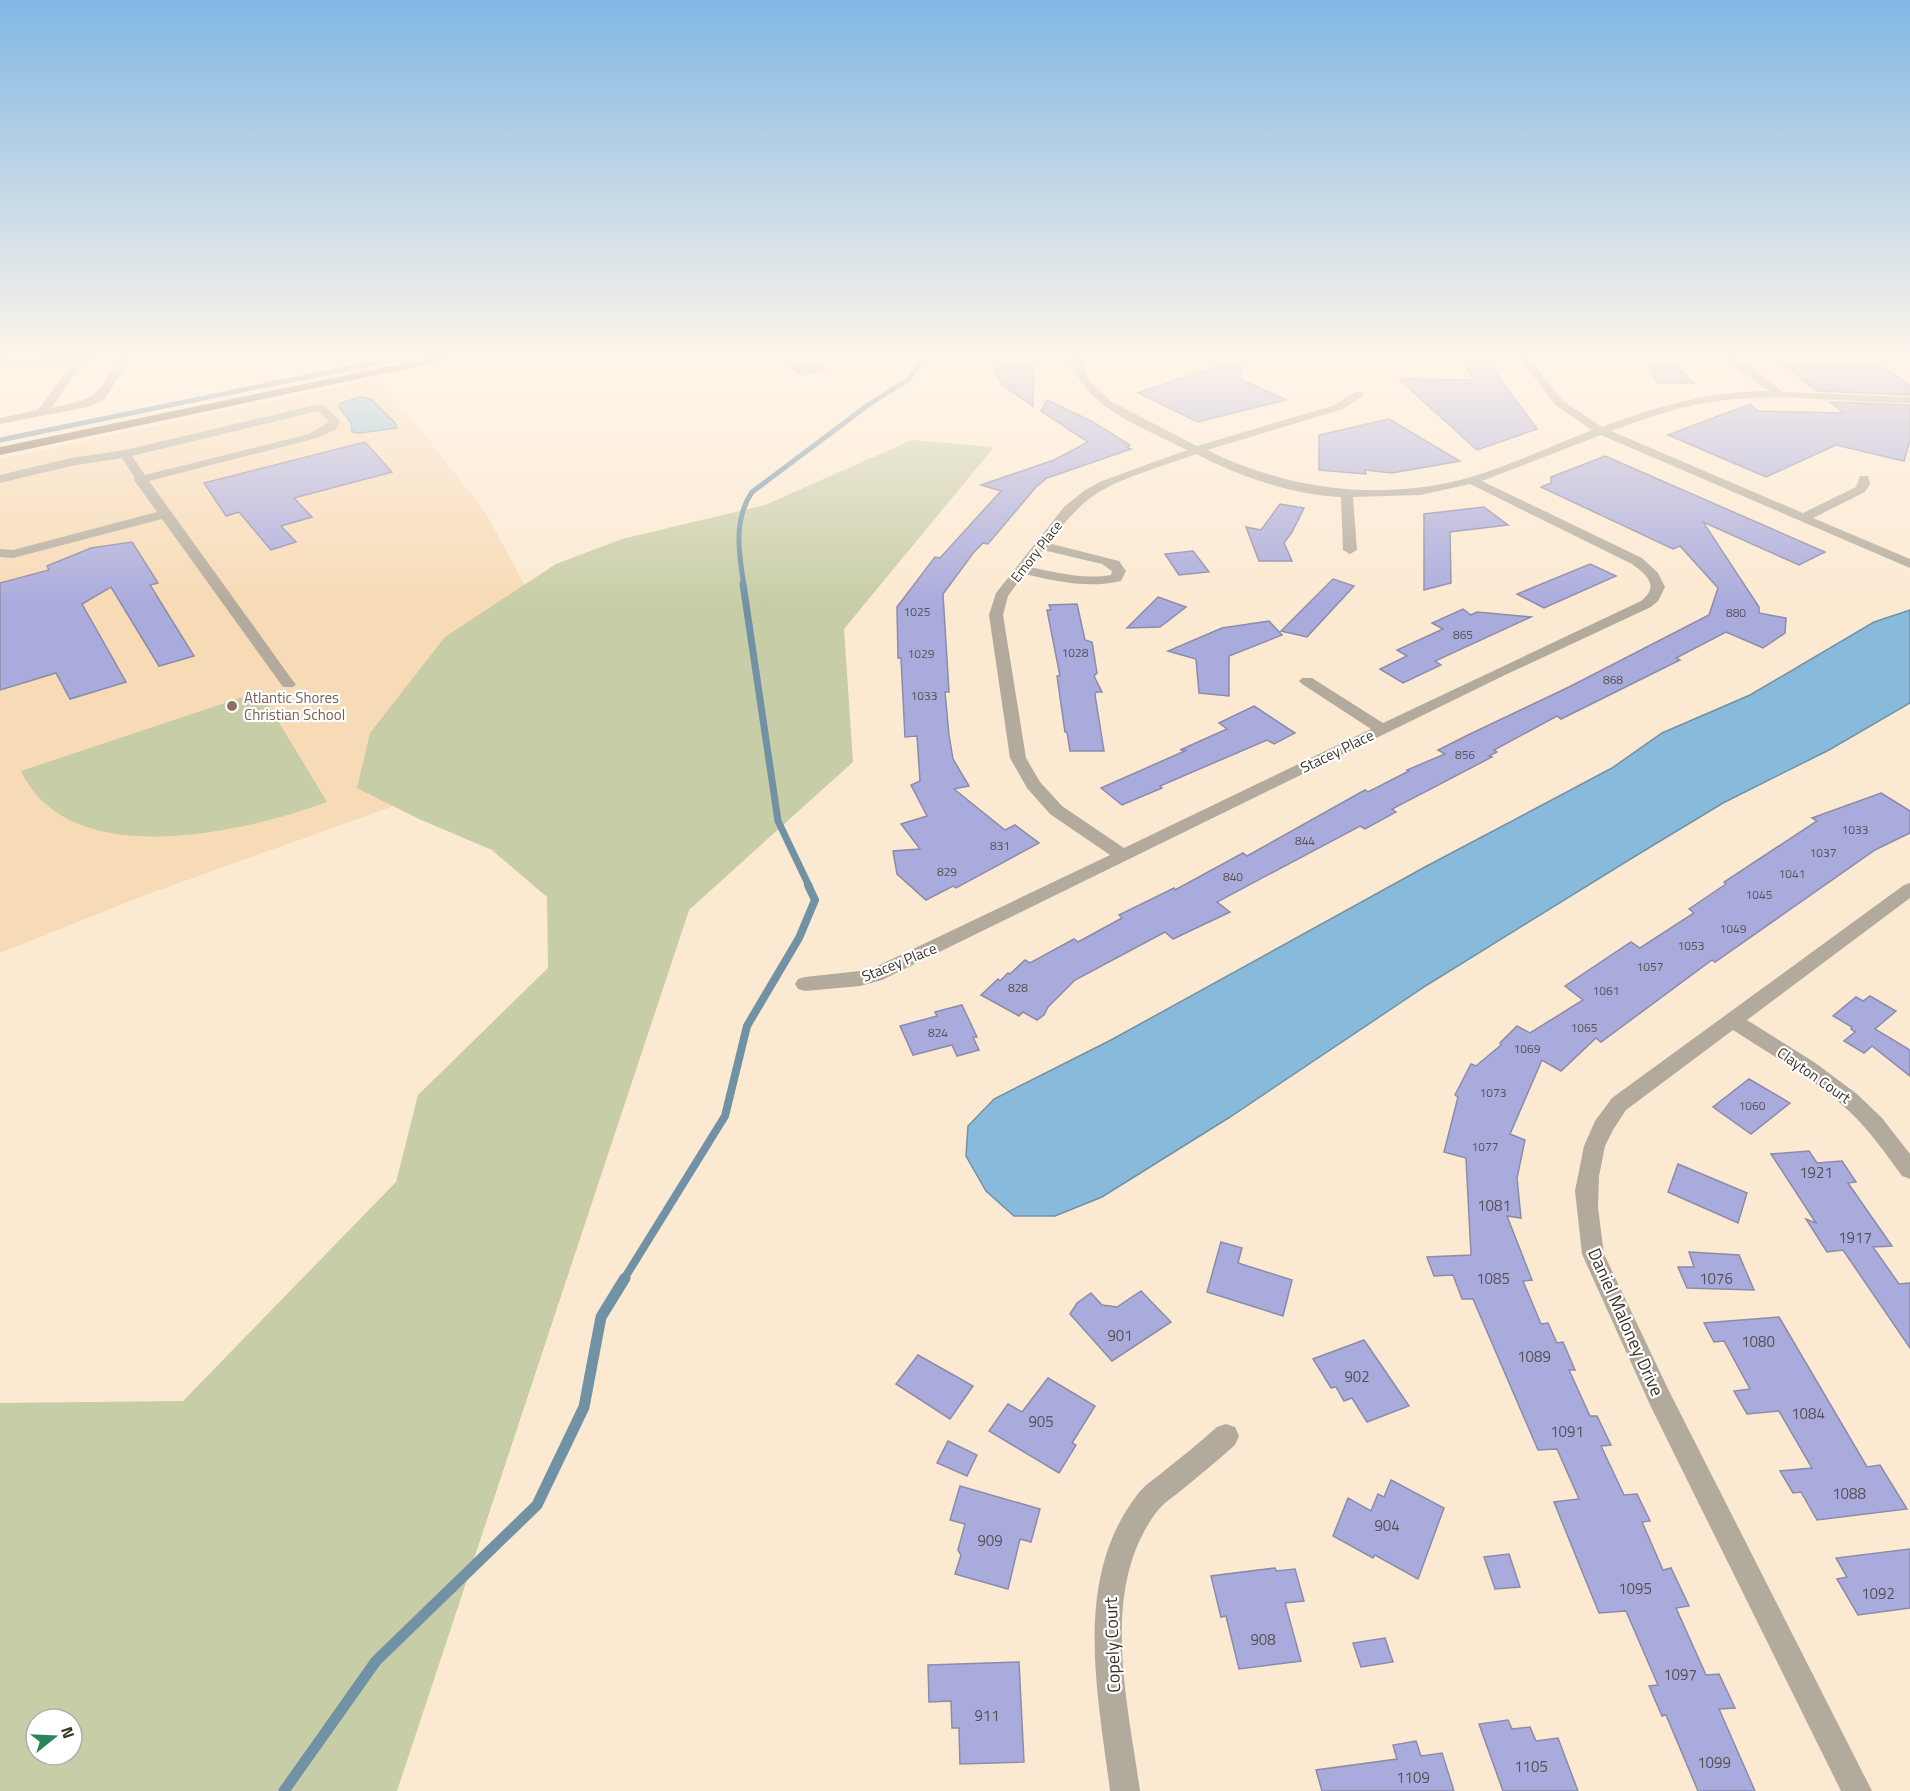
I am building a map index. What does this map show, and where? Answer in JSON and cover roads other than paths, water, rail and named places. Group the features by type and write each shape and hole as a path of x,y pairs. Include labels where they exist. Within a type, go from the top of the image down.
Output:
{"main road":[{"path":"0,451 59,439"}],"street":[{"path":"0,479 189,439"},
{"path":"140,480 303,439"},
{"path":"1174,439 1226,464 1278,482 1347,494 1396,494 1433,489 1470,480 1581,439"},
{"name":"Emory Place","path":"1123,856 1056,810 1032,784 1018,758 996,615 1001,596 1020,569 1068,510 1089,493 1106,484 1230,439"},
{"path":"1619,439 1910,564"},
{"path":"125,454 140,480 288,684"},
{"path":"1803,518 1861,489 1864,479"},
{"name":"Stacey Place","path":"805,984 860,979 875,975 1382,729 1646,604 1657,593 1658,585 1655,576 1637,561 1470,480"},
{"path":"1347,494 1350,549"},
{"path":"0,553 13,554 165,514"},
{"path":"1020,569 1104,581 1116,578 1119,571 1114,564 1107,561 1040,545"},
{"path":"1307,681 1382,729"},
{"name":"Daniel Maloney Drive","path":"1857,1791 1660,1399 1593,1254 1588,1229 1586,1190 1592,1156 1601,1131 1619,1104 1731,1019 1910,889"},
{"name":"Clayton Court","path":"1731,1019 1825,1080 1851,1100 1879,1129 1910,1170"},
{"name":"Copely Court","path":"1125,1791 1109,1655 1109,1592 1118,1551 1130,1525 1147,1502 1226,1436"}],"water":[{"path":"1910,610 1910,703 1829,750 1723,803 1637,855 1427,985 1230,1117 1102,1197 1055,1216 1014,1216 986,1191 966,1156 968,1126 994,1099 1111,1040 1425,867 1612,768 1662,733 1750,695 1874,622"}],"waterway":[{"path":"0,440 7,439"},
{"path":"744,586 739,538 746,503 752,492 823,439"},
{"path":"743,584 778,821 809,886"},
{"path":"624,1279 725,1116 747,1026 799,938 815,900 808,885"},
{"path":"284,1791 376,1661 537,1505 584,1407 601,1317 625,1278"}],"place":[{"name":"Atlantic Shores Christian School","path":"232,706"}]}
